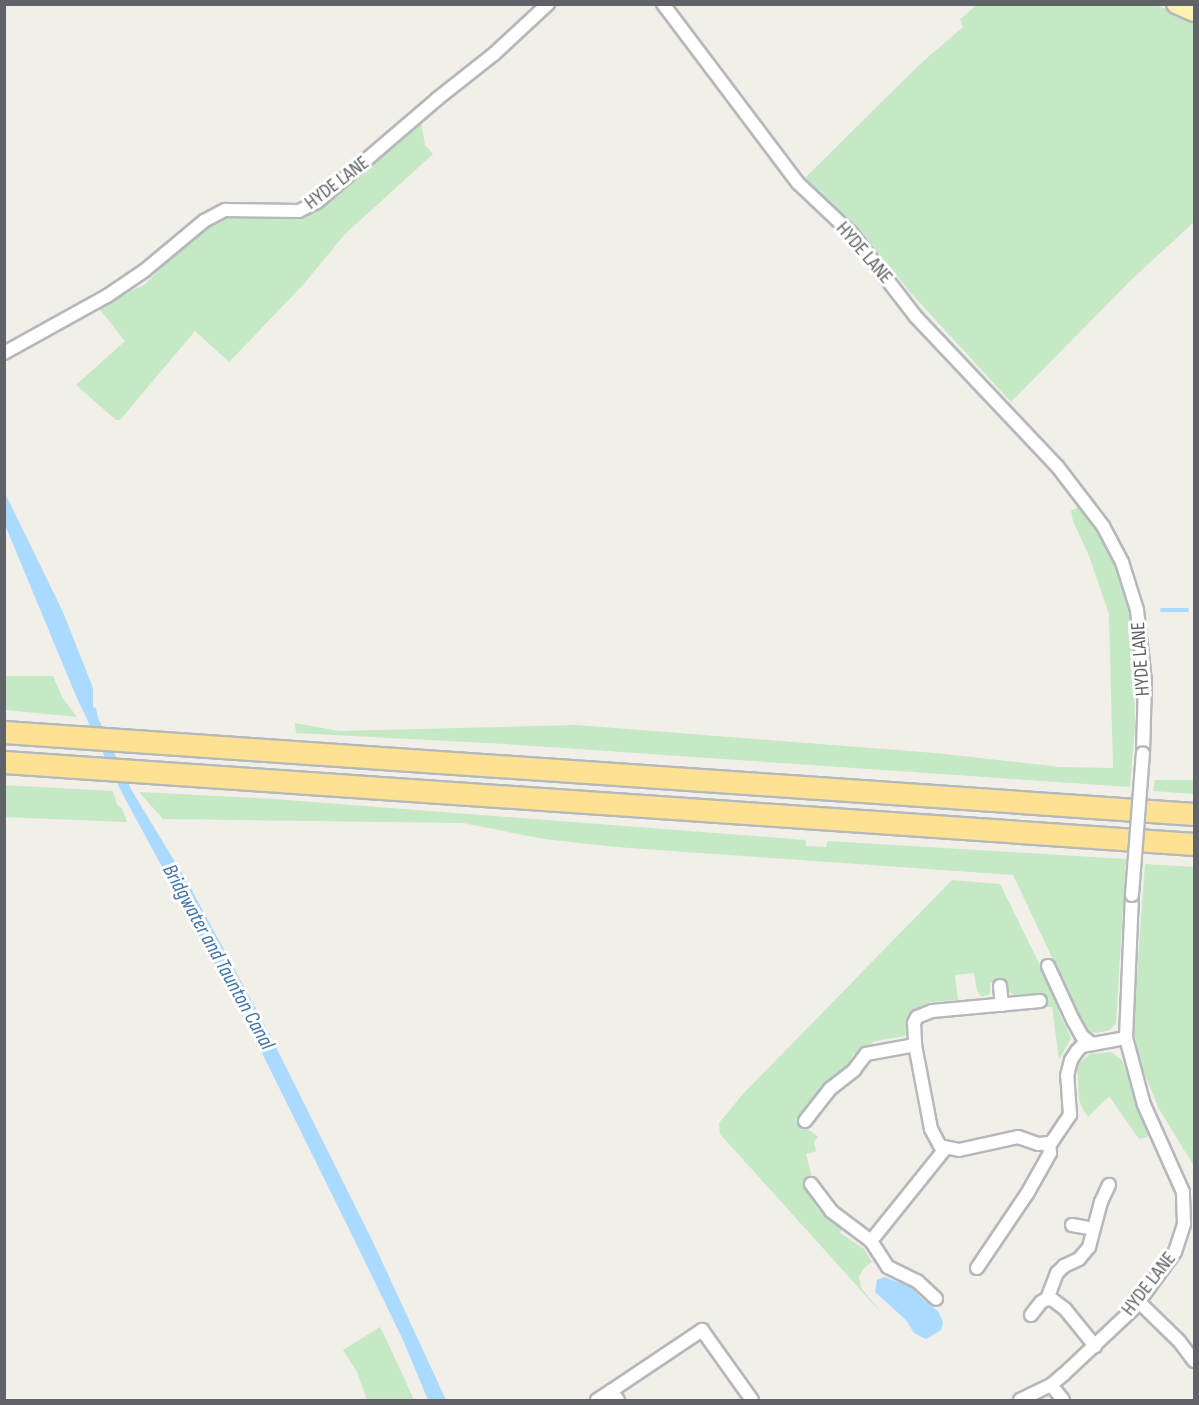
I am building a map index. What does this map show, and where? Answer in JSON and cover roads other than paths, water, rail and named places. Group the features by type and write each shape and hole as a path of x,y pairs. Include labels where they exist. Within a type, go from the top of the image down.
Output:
{"highway":[{"path":"4,732 160,744 576,769 1194,814"},
{"path":"4,762 1194,844"}],"main road":[{"path":"1176,4 1194,12"}],"street":[{"name":"HYDE LANE","path":"4,353 107,296 144,271 204,221 225,210 299,212 317,202 437,99 494,54 548,4"},
{"name":"HYDE LANE","path":"663,4 798,183 852,234 916,317 1068,479 1103,526 1122,562 1137,610 1145,681 1143,753 1132,895 1126,1038 1144,1106 1183,1192 1189,1225 1175,1251 1139,1302 1095,1346 1051,1385 1020,1401"},
{"path":"1048,966 1082,1036 1092,1044"},
{"path":"1000,986 1002,1005"},
{"path":"1040,1001 922,1014 914,1023 915,1045 931,1129 936,1141 945,1149 959,1150 1018,1137 1038,1144 1048,1143 1056,1138 1070,1115 1067,1076 1071,1060 1082,1046 1126,1038"},
{"path":"806,1121 830,1089 854,1070 866,1054 915,1045"},
{"path":"977,1268 1027,1194 1050,1153 1048,1143"},
{"path":"871,1241 945,1149"},
{"path":"811,1184 831,1211 871,1241 888,1267 917,1281 936,1299"},
{"path":"1031,1315 1036,1306 1047,1299 1057,1273 1064,1266 1085,1254 1101,1202 1109,1185"},
{"path":"1072,1225 1094,1229"},
{"path":"1047,1299 1065,1309 1095,1346"},
{"path":"1139,1302 1179,1341 1194,1361"},
{"path":"597,1401 615,1396 702,1330 752,1401"},
{"path":"1051,1385 1063,1401"}],"water":[{"name":"Bridgwater and Taunton Canal","path":"4,491 63,612 93,688 93,707 96,708 98,718 132,791 189,885 271,1037 373,1242 446,1400 428,1400 403,1340 254,1037 121,791 76,696 5,525"},
{"path":"884,1277 912,1287 920,1297 938,1311 943,1322 941,1330 926,1339 914,1333 906,1320 875,1292 877,1280"}],"waterway":[{"path":"1162,610 1187,610"}]}
